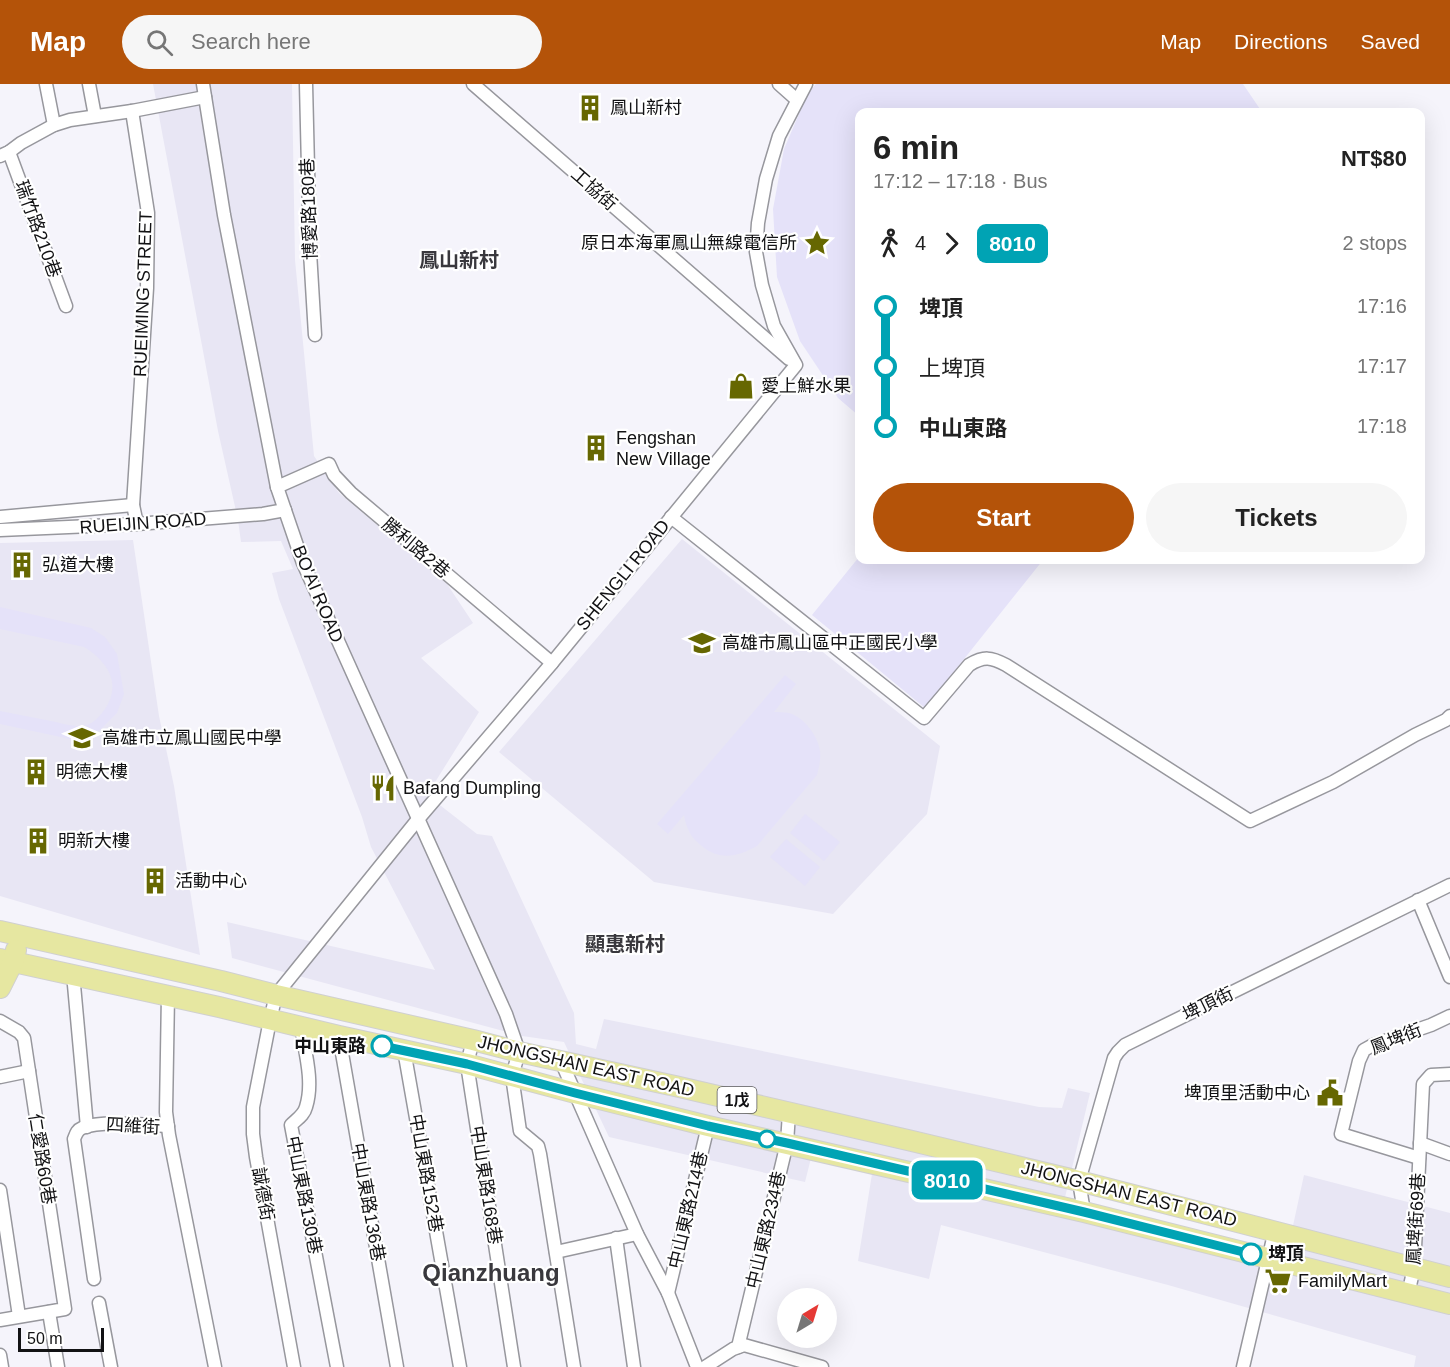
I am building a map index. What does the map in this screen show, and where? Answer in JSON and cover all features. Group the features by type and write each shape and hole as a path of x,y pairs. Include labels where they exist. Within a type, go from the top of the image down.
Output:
{"main road":[{"name":"JHONGSHAN EAST ROAD","path":"0,931 1079,1181 1450,1277"},
{"path":"0,988 6,961 20,936"},
{"name":"JHONGSHAN EAST ROAD","path":"6,961 168,995 467,1064 708,1126 1084,1212 1450,1304"}],"street":[{"path":"46,84 54,124"},
{"path":"89,84 95,116"},
{"name":"博愛路180巷","path":"306,84 310,252 315,335"},
{"name":"工協街","path":"473,84 796,365"},
{"path":"779,84 797,100"},
{"path":"796,365 774,326 762,285 756,252 758,223 766,179 780,136 806,84"},
{"path":"3,155 54,124 132,111 204,90"},
{"name":"BO'AI ROAD","path":"204,90 224,215 278,487 285,510 303,563 506,1014 519,1052"},
{"name":"RUEIMING STREET","path":"132,111 147,213 147,288 134,505 137,524"},
{"name":"瑞竹路210巷","path":"3,155 66,306"},
{"name":"SHENGLI ROAD","path":"270,1020 276,995 419,818 552,663 796,365"},
{"name":"勝利路2巷","path":"278,487 329,464 334,475 351,493 552,663"},
{"path":"0,517 134,505"},
{"name":"RUEIJIN ROAD","path":"0,530 137,524 262,514 285,510"},
{"path":"671,517 924,718 969,665 978,659 993,658 1006,664 1250,821 1333,782 1450,716"},
{"name":"埤頂街","path":"1084,1212 1079,1181 1114,1058 1125,1045 1450,885"},
{"path":"1418,900 1450,977"},
{"path":"73,974 87,1127"},
{"path":"168,995 166,1112 168,1126"},
{"name":"鳳埤街","path":"1419,1158 1341,1134 1359,1061 1364,1050 1450,1016"},
{"name":"誠德街","path":"270,1020 253,1107 253,1134 294,1367"},
{"name":"仁愛路60巷","path":"0,1021 22,1034 24,1038 64,1309 49,1312"},
{"name":"中山東路130巷","path":"301,1027 310,1083 306,1107 302,1115 291,1125 337,1367"},
{"name":"中山東路136巷","path":"339,1036 397,1367"},
{"name":"中山東路168巷","path":"473,1040 467,1064 514,1367"},
{"name":"中山東路152巷","path":"404,1050 460,1367"},
{"path":"519,1052 512,1076 520,1131 538,1146 540,1154 574,1367"},
{"path":"561,1061 637,1234 668,1293 697,1367"},
{"path":"0,1077 29,1071"},
{"path":"1450,1074 1431,1075 1423,1084 1420,1143 1450,1154"},
{"name":"中山東路234巷","path":"738,1347 787,1143 789,1113"},
{"name":"四維街","path":"94,1279 74,1139 76,1132 82,1128 105,1124 168,1126 215,1367"},
{"name":"中山東路214巷","path":"668,1293 708,1126"},
{"name":"鳳埤街69巷","path":"1408,1294 1414,1268 1420,1143"},
{"path":"0,1190 19,1316"},
{"path":"1244,1367 1275,1230"},
{"path":"556,1252 637,1234"},
{"path":"616,1239 634,1367"},
{"path":"99,1303 111,1367"},
{"path":"0,1320 49,1312 58,1367"},
{"path":"705,1367 733,1349 744,1345 822,1367"},
{"path":"0,1355 2,1367"}],"shaded area":[{"path":"153,84 292,84 295,260 314,456 339,493 447,584 473,623 421,658 479,712 427,795 477,834 492,836 574,1013 576,1044 596,1049 604,1019 1039,1107 1062,1108 1068,1088 1090,1093 1061,1214 1284,1267 1304,1175 1450,1213 1450,1367 1414,1367 1416,1356 1168,1285 941,1225 929,1279 858,1261 872,1174 811,1158 805,1182 609,1137 564,1042 522,1036 232,958 227,922 435,970 371,847 362,817 279,599 272,573 293,569 281,541 241,542"},
{"name":"原日本海軍鳳山無線電信所","path":"816,84 1243,84 1259,108 855,108 855,413 838,398 800,341 777,277 773,209 784,149 808,93"},
{"name":"高雄市鳳山區中正國民小學","path":"682,539 940,746 927,814 833,914 654,882 499,752"},
{"name":"高雄市立鳳山國民中學","path":"133,540 159,716 174,786 200,955 0,896 0,543"},
{"path":"855,562 855,564 1040,564 925,708 812,615"},
{"path":"0,607 91,628 105,637 117,654 124,694 117,713 101,729 88,738 70,739 0,724 0,711 71,725 86,725 102,713 112,694 112,685 107,668 101,660 84,647 0,629"},
{"path":"785,675 796,684 774,712 795,715 813,733 820,751 817,775 757,846 744,852 730,856 710,851 691,834 684,815 668,834 657,824"},
{"path":"805,814 840,842 824,861 790,833"},
{"path":"786,839 820,867 805,886 770,857"}],"bus line":[{"name":"8010","path":"382,1046 467,1064 708,1126 1084,1212 1251,1254"}],"place":[{"name":"鳳山新村","path":"590,108"},
{"name":"原日本海軍鳳山無線電信所","path":"817,243"},
{"name":"愛上鮮水果","path":"741,386"},
{"name":"Fengshan New Village","path":"596,448"},
{"name":"弘道大樓","path":"22,565"},
{"name":"高雄市鳳山區中正國民小學","path":"702,643"},
{"name":"高雄市立鳳山國民中學","path":"82,738"},
{"name":"明德大樓","path":"36,772"},
{"name":"Bafang Dumpling","path":"383,788"},
{"name":"明新大樓","path":"38,841"},
{"name":"活動中心","path":"155,881"},
{"name":"中山東路","path":"382,1046"},
{"name":"埤頂里活動中心","path":"1330,1093"},
{"name":"埤頂","path":"1251,1254"},
{"name":"FamilyMart","path":"1278,1281"}],"district":[{"name":"鳳山新村","path":"459,260"},
{"name":"顯惠新村","path":"625,944"},
{"name":"Qianzhuang","path":"491,1272"}]}
